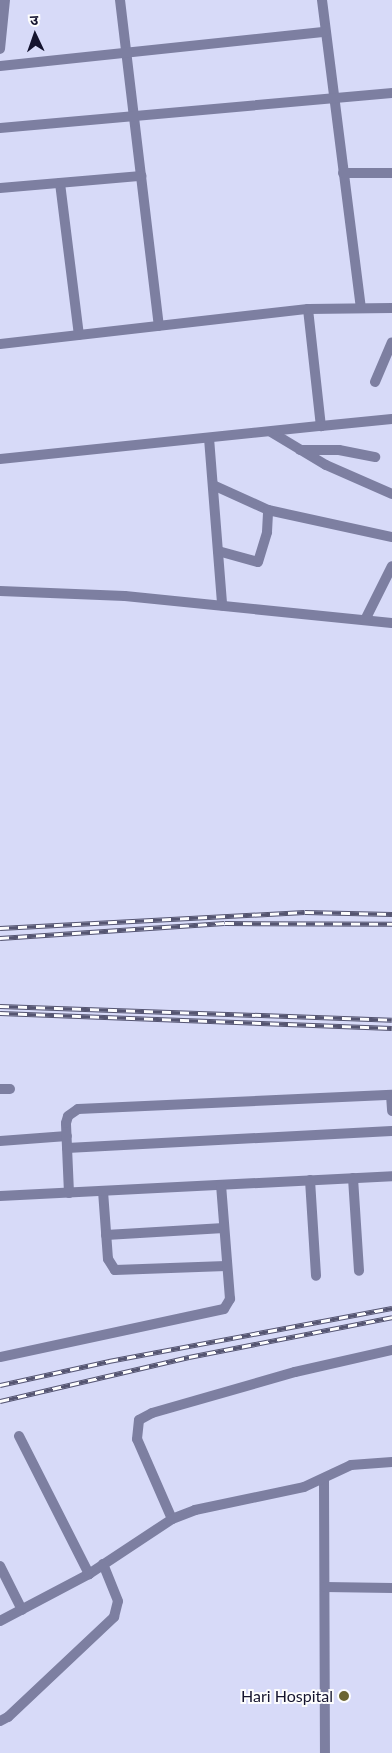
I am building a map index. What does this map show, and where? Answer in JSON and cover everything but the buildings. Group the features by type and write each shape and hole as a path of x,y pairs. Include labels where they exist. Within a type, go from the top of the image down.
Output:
{"street":[{"path":"0,49 5,0"},
{"path":"120,0 158,326"},
{"path":"322,0 360,307"},
{"path":"0,66 127,55 325,32"},
{"path":"0,128 135,118 392,93"},
{"path":"344,174 392,173"},
{"path":"0,188 141,176"},
{"path":"60,183 79,335"},
{"path":"0,344 308,309 392,308"},
{"path":"308,309 321,426"},
{"path":"375,382 392,342"},
{"path":"0,459 392,419"},
{"path":"271,432 299,450 392,494"},
{"path":"209,438 222,605"},
{"path":"299,450 339,450 375,457"},
{"path":"213,485 268,510 392,538"},
{"path":"218,551 258,562 267,532 268,510"},
{"path":"365,620 392,566"},
{"path":"0,590 115,595 392,623"},
{"path":"69,1193 68,1116 78,1109 392,1095 392,1111"},
{"path":"67,1148 392,1131"},
{"path":"0,1141 67,1136"},
{"path":"0,1196 392,1176"},
{"path":"353,1178 359,1271"},
{"path":"310,1180 316,1276"},
{"path":"0,1357 224,1309 230,1300 221,1185"},
{"path":"103,1191 108,1259 115,1270 226,1266"},
{"path":"106,1235 224,1228"},
{"path":"172,1519 137,1439 139,1420 152,1412 295,1372 392,1350"},
{"path":"19,1436 89,1574"},
{"path":"0,1621 89,1574 172,1519 195,1510 324,1480 335,1470 351,1465 392,1462"},
{"path":"324,1480 325,1753"},
{"path":"0,1720 8,1717 114,1617 118,1601 102,1564"},
{"path":"0,1566 22,1610"},
{"path":"324,1587 392,1588"}],"railway":[{"path":"0,928 305,912 392,914"},
{"path":"0,938 225,923 392,924"},
{"path":"0,1006 392,1020"},
{"path":"0,1013 392,1028"},
{"path":"0,1385 109,1361 392,1308"},
{"path":"0,1401 189,1357 392,1317"}],"place":[{"name":"Hari Hospital","path":"344,1696"}]}
